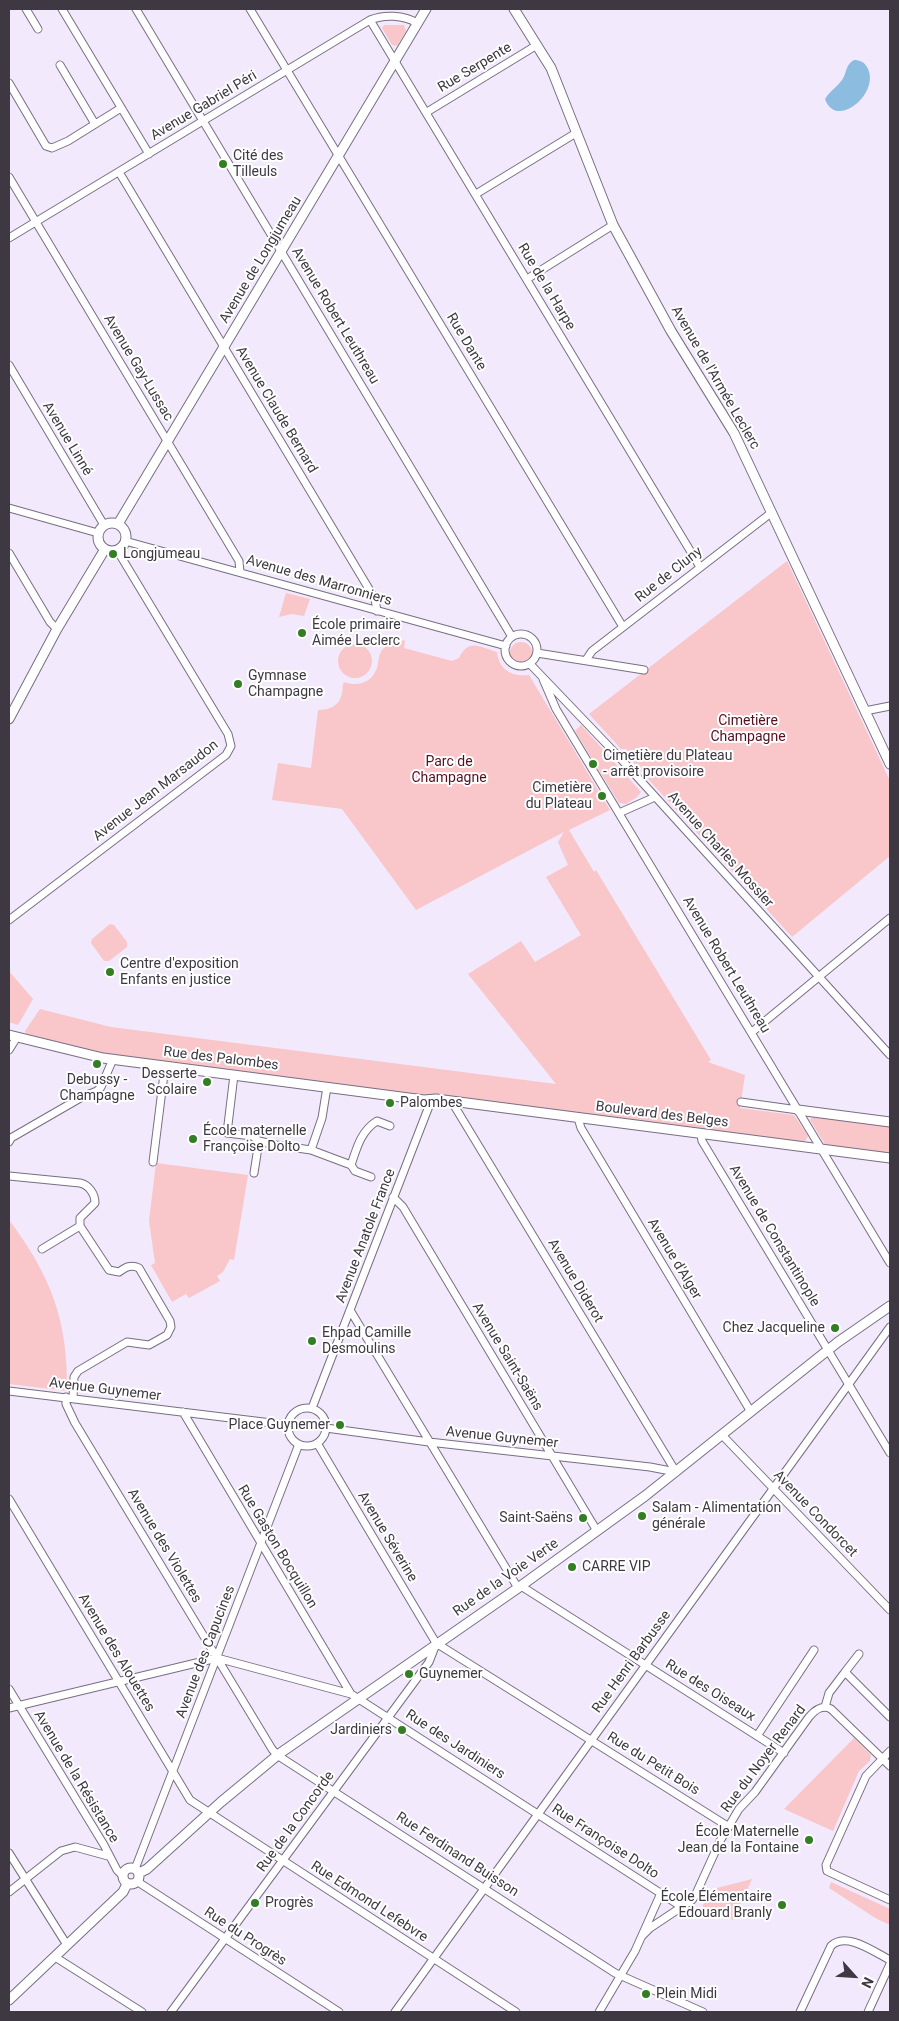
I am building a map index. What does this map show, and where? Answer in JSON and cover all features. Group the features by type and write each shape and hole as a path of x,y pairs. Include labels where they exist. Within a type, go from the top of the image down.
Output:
{"street":[{"path":"26,9 38,29"},
{"path":"62,9 149,154"},
{"name":"Avenue Robert Leuthreau","path":"136,9 512,637"},
{"name":"Rue Dante","path":"250,9 622,627"},
{"name":"Avenue de l'Armée Leclerc","path":"514,9 551,68 614,225 671,331 734,433 890,764"},
{"name":"Avenue de Longjumeau","path":"118,524 424,10"},
{"name":"Avenue Gabriel Péri","path":"9,238 370,20 383,17 408,17 417,23"},
{"name":"Rue de la Harpe","path":"370,20 700,567"},
{"name":"Rue Serpente","path":"426,112 537,45"},
{"path":"60,65 95,124"},
{"path":"9,83 46,146 52,148 68,141 122,108"},
{"path":"476,194 576,133"},
{"name":"Avenue Claude Bernard","path":"119,172 375,599 377,611"},
{"name":"Avenue Gay-Lussac","path":"9,177 239,561 240,572"},
{"path":"527,279 614,225"},
{"name":"Avenue Linné","path":"9,366 104,525"},
{"path":"9,508 98,534"},
{"name":"Rue de Cluny","path":"586,660 592,651 622,627 771,513"},
{"path":"118,524 125,532 125,541 117,550 105,549 99,542 98,534 104,525 118,524"},
{"name":"Avenue des Marronniers","path":"125,541 506,646"},
{"path":"9,719 57,629 105,549"},
{"name":"Avenue Jean Marsaudon","path":"9,920 226,755 231,746 228,734 117,550"},
{"path":"9,553 50,622 57,629"},
{"path":"517,635 528,636 535,643 537,653 530,664 520,666 512,663 506,656 506,646 512,637 517,635"},
{"path":"537,653 644,670"},
{"name":"Avenue Charles Mossler","path":"530,664 567,701 890,1055"},
{"name":"Avenue Robert Leuthreau","path":"543,679 556,708 890,1263"},
{"path":"865,711 890,706"},
{"path":"619,813 655,797"},
{"path":"752,1032 890,918"},
{"path":"9,1050 13,1036"},
{"name":"Rue des Palombes","path":"13,1036 113,1059 431,1101"},
{"path":"9,1142 11,1138 53,1113 97,1091 101,1087 113,1059"},
{"path":"153,1162 165,1066"},
{"path":"234,1075 227,1133 252,1136 258,1141 311,1150 351,1165 355,1171 371,1177"},
{"path":"311,1150 322,1118 327,1087"},
{"name":"Boulevard des Belges","path":"431,1101 436,1099 890,1158"},
{"name":"Avenue Anatole France","path":"312,1408 431,1101"},
{"name":"Avenue Diderot","path":"455,1102 455,1107 676,1472"},
{"name":"Boulevard des Belges","path":"741,1102 890,1122"},
{"name":"Avenue d'Alger","path":"578,1118 581,1128 751,1412"},
{"path":"351,1165 360,1139 366,1129 377,1121 390,1126"},
{"name":"Avenue de Constantinople","path":"701,1134 702,1141 890,1453"},
{"path":"254,1173 258,1141"},
{"path":"9,1176 85,1184 95,1198 95,1203 80,1218 80,1226 109,1270 119,1272 128,1266 139,1268 170,1321 171,1327 167,1335 149,1345 127,1342 78,1372 74,1377 69,1398"},
{"name":"Avenue Saint-Saëns","path":"393,1197 403,1207 597,1531"},
{"path":"42,1249 80,1226"},
{"name":"Rue de la Voie Verte","path":"125,1880 135,1884 138,1875 208,1813 277,1755 354,1696 519,1587 597,1531 676,1472 827,1350 890,1306"},
{"path":"350,1310 519,1587"},
{"name":"Rue Henri Barbusse","path":"395,2012 890,1327"},
{"name":"Avenue Guynemer","path":"9,1391 288,1425"},
{"name":"Avenue des Violettes","path":"69,1398 66,1404 75,1423 272,1750 277,1755"},
{"path":"306,1407 312,1408 325,1418 326,1428 323,1438 317,1443 308,1446 299,1444 290,1436 288,1425 294,1412 306,1407"},
{"name":"Rue Gaston Bocquillon","path":"183,1412 354,1696"},
{"name":"Avenue Guynemer","path":"326,1428 429,1442 650,1467 676,1472"},
{"name":"Avenue Condorcet","path":"722,1435 890,1610"},
{"name":"Avenue Séverine","path":"317,1443 436,1643"},
{"name":"Avenue des Capucines","path":"138,1875 217,1658 299,1444"},
{"name":"Avenue des Alouettes","path":"9,1499 190,1800 208,1813"},
{"name":"Rue des Oiseaux","path":"519,1587 784,1753"},
{"name":"Rue de la Concorde","path":"171,2012 429,1662 436,1643"},
{"name":"Rue du Petit Bois","path":"436,1643 729,1826"},
{"path":"757,1736 814,1650"},
{"path":"825,1707 829,1693 859,1654"},
{"path":"9,1708 217,1658 354,1696"},
{"path":"845,1672 890,1717"},
{"name":"Avenue de la Résistance","path":"9,1689 104,1845 108,1856 125,1880"},
{"name":"Rue des Jardiniers","path":"354,1696 539,1814"},
{"name":"Rue du Noyer Renard","path":"642,1936 650,1928 695,1896 716,1848 739,1809 814,1712 825,1707 831,1709 890,1766"},
{"path":"890,1751 866,1776 828,1859 826,1868 827,1871 890,1900"},
{"name":"Rue Ferdinand Buisson","path":"277,1755 622,1976 703,2012"},
{"name":"Rue Edmond Lefebvre","path":"208,1813 516,2012"},
{"name":"Rue Françoise Dolto","path":"539,1814 682,1907"},
{"path":"9,1892 61,1851 73,1847 108,1856"},
{"path":"9,1853 67,1945"},
{"name":"Rue de la Voie Verte","path":"9,2000 123,1892 126,1870 138,1875"},
{"name":"Rue du Progrès","path":"138,1875 225,1939 339,2012"},
{"path":"600,2012 608,1995 622,1976 662,1893"},
{"path":"800,2012 831,1946 837,1941 845,1940 851,1942 890,1960"},
{"path":"55,1957 142,2012"},
{"path":"868,2012 890,1964"}],"green space":[{"path":"384,25 404,25 406,31 397,46 392,45 382,28"},
{"name":"Cimetière Champagne","path":"787,561 890,781 890,856 792,937 629,758 630,753 626,749 621,749 589,714"},
{"path":"286,593 310,599 304,616 292,614 279,617"},
{"name":"Parc de Champagne","path":"405,640 404,648 452,661 459,658 467,648 480,646 497,652 500,663 507,671 517,675 529,675 610,810 569,830 594,872 596,870 711,1060 708,1062 745,1075 740,1108 794,1115 808,1136 806,1140 802,1143 456,1099 445,1095 437,1094 425,1097 114,1056 26,1034 25,1031 40,1009 111,1027 556,1084 468,974 521,941 535,962 581,935 546,877 568,865 558,842 564,832 416,910 342,809 272,800 278,763 311,768 318,710 330,708 339,701 344,682 359,684 372,677 377,668 381,651 390,644"},
{"path":"521,642 529,645 532,653 529,661 521,664 513,661 510,653 513,645"},
{"path":"355,644 367,649 372,661 367,673 355,678 343,673 338,661 343,649"},
{"path":"581,725 641,792 637,797 626,804 619,803 575,731"},
{"path":"110,924 114,925 127,942 127,947 109,961 104,961 91,943 92,939"},
{"path":"9,971 33,999 18,1025 9,1022"},
{"path":"813,1116 890,1126 890,1154 826,1146 810,1120"},
{"path":"156,1163 248,1175 234,1260 230,1259 223,1272 217,1276 220,1281 189,1298 186,1294 172,1302 151,1265 155,1263 149,1221"},
{"path":"9,1220 36,1260 54,1300 64,1342 67,1366 67,1391 9,1384"},
{"path":"854,1738 871,1755 870,1761 859,1771 833,1831 784,1809"},
{"path":"752,1879 733,1920 702,1906 717,1888"},
{"path":"831,1882 890,1909 890,1925 877,1919 829,1888"}],"water":[{"path":"854,60 862,62 867,67 870,77 868,87 863,97 856,104 847,110 838,111 831,108 825,99 842,80 851,62"}],"place":[{"name":"Cité des Tilleuls","path":"223,164"},
{"name":"Longjumeau","path":"113,554"},
{"name":"École primaire Aimée Leclerc","path":"302,633"},
{"name":"Gymnase Champagne","path":"238,684"},
{"name":"Cimetière du Plateau - arrêt provisoire","path":"593,764"},
{"name":"Cimetière du Plateau","path":"602,796"},
{"name":"Centre d'exposition Enfants en justice","path":"110,972"},
{"name":"Debussy - Champagne","path":"97,1064"},
{"name":"Desserte Scolaire","path":"207,1082"},
{"name":"Palombes","path":"390,1103"},
{"name":"École maternelle Françoise Dolto","path":"193,1139"},
{"name":"Chez Jacqueline","path":"835,1328"},
{"name":"Ehpad Camille Desmoulins","path":"312,1341"},
{"name":"Place Guynemer","path":"340,1425"},
{"name":"Salam - Alimentation générale","path":"642,1516"},
{"name":"Saint-Saëns","path":"583,1518"},
{"name":"CARRE VIP","path":"572,1567"},
{"name":"Guynemer","path":"409,1674"},
{"name":"Jardiniers","path":"402,1730"},
{"name":"École Maternelle Jean de la Fontaine","path":"809,1840"},
{"name":"Progrès","path":"255,1903"},
{"name":"École Élémentaire Edouard Branly","path":"782,1905"},
{"name":"Plein Midi","path":"646,1994"}]}
